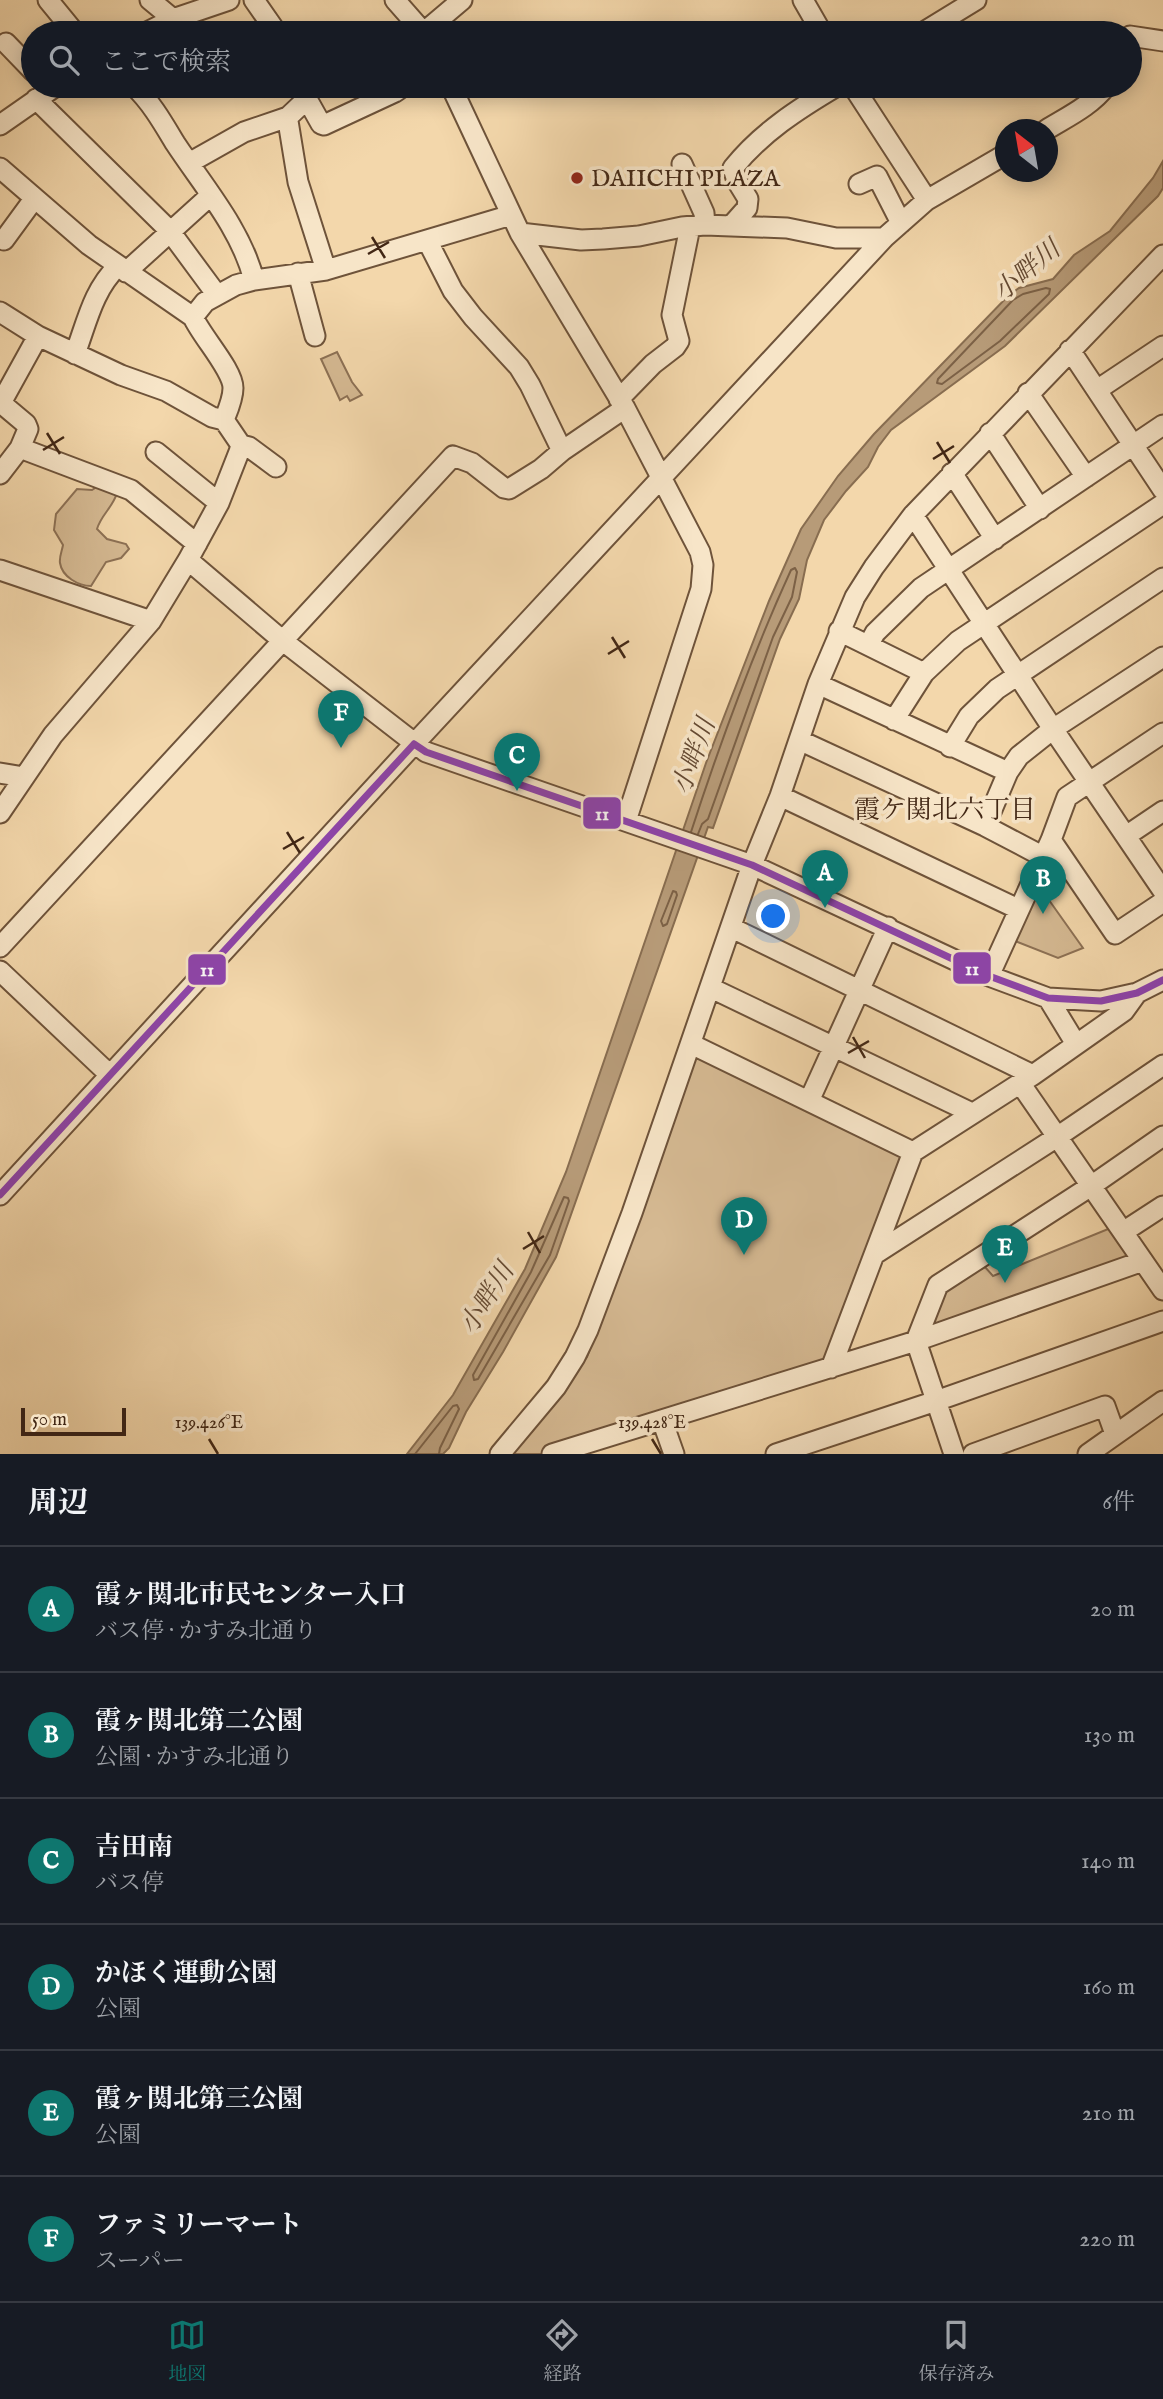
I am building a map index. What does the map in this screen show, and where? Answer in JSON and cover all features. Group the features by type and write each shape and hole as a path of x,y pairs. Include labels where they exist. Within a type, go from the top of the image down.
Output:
{"street":[{"path":"48,0 65,21"},
{"path":"150,0 173,19"},
{"path":"169,21 229,0"},
{"path":"254,0 269,21"},
{"path":"395,0 413,21"},
{"path":"438,21 463,0"},
{"path":"803,0 815,21"},
{"path":"942,21 976,0"},
{"path":"1142,38 1163,41"},
{"path":"6,43 21,59"},
{"path":"0,125 36,98"},
{"path":"54,98 169,230 217,295"},
{"path":"144,98 211,195 245,251 254,280"},
{"path":"189,163 244,132 288,117 302,98"},
{"path":"308,98 316,117 324,125 382,98"},
{"path":"457,98 520,233 622,403 700,552 703,565 702,583 629,822"},
{"path":"731,226 747,208 748,199 733,168 745,153 789,114 816,98"},
{"path":"861,98 927,200"},
{"path":"1058,123 1095,98"},
{"path":"288,117 298,182 326,270"},
{"path":"0,1195 884,238 927,200 995,160"},
{"path":"0,947 453,456 472,463 509,489 541,469 622,403 653,364 675,347 679,341 672,315 704,213 682,164"},
{"path":"0,168 34,199 122,269 193,317 200,332 232,377 233,390 224,420"},
{"path":"859,184 877,176 901,222"},
{"path":"75,354 95,295 104,279 122,269 211,195"},
{"path":"4,240 34,199"},
{"path":"193,317 205,302 236,285 326,270 511,215"},
{"path":"520,233 581,240 639,236 698,226 731,226 787,228 836,238 884,238"},
{"path":"427,240 453,291 519,367 562,451"},
{"path":"500,1454 556,1387 588,1330 632,1213 752,866 780,796 817,684 839,631 874,566 913,515 952,473 1163,255"},
{"path":"298,273 314,336"},
{"path":"0,312 38,336 75,354 121,375 166,391 212,417 224,420 241,445 248,447 275,467"},
{"path":"0,474 20,448 28,429 26,424 1,402 38,336"},
{"path":"1097,390 1163,346"},
{"path":"1070,350 1163,490"},
{"path":"1028,393 1086,477"},
{"path":"869,644 875,633 921,588 1163,425"},
{"path":"990,433 1040,509"},
{"path":"0,813 53,735 151,621 219,503 241,445"},
{"path":"20,448 131,490 283,641 426,752 733,858 888,927 989,976 1048,998 1101,1001 1137,993 1163,980"},
{"path":"156,452 219,503"},
{"path":"952,473 995,539"},
{"path":"894,720 924,673 958,641 1163,504"},
{"path":"913,515 1163,891"},
{"path":"0,570 151,621"},
{"path":"950,747 969,716 997,689 1163,578"},
{"path":"839,631 924,673"},
{"path":"985,826 1008,772 1019,757 1053,729 1163,657"},
{"path":"817,684 1008,772"},
{"path":"989,976 1067,797 1163,733"},
{"path":"799,740 985,826 1047,848 1115,934 1163,902"},
{"path":"0,773 24,777"},
{"path":"780,796 1018,909"},
{"path":"1126,836 1163,811"},
{"path":"809,1101 888,927"},
{"path":"732,928 1027,1079 1057,1137 1163,1290"},
{"path":"0,971 110,1075"},
{"path":"711,988 972,1114"},
{"path":"831,1368 913,1152 1027,1079 1124,1011 1137,993"},
{"path":"1048,998 1076,1044"},
{"path":"691,1044 913,1152"},
{"path":"875,1254 1163,1065"},
{"path":"954,1454 916,1341 938,1285 1163,1136"},
{"path":"1123,1231 1163,1206"},
{"path":"552,1454 916,1341 1143,1261"},
{"path":"776,1454 1163,1321"},
{"path":"1088,1454 1163,1401"},
{"path":"973,1454 1019,1446 1105,1406 1115,1434"},
{"path":"662,1420 674,1454"}],"shaded area":[{"path":"337,352 352,382 362,395 350,401 347,396 340,400 321,359"},
{"path":"98,486 117,493 97,529 107,539 126,544 129,549 121,558 106,562 91,586 86,586 72,580 61,568 63,545 54,530 56,514 77,489 92,490"},
{"path":"1039,886 1083,948 1058,958 1015,941"},
{"path":"696,1057 903,1153 826,1360 542,1454 511,1454 587,1357"},
{"path":"1113,1227 1130,1252 1129,1259 931,1326 940,1290 985,1267 993,1276"}],"water":[{"path":"1163,161 1163,188 1158,196 1005,346 891,430 868,467 824,520 807,560 799,599 780,639 713,828 708,827 556,1257 466,1412 449,1448 443,1454 407,1454 453,1395 525,1269 566,1172 706,763 769,601 801,529 838,476 874,434 1009,295 1019,288 1053,279 1074,255 1110,231 1153,178"}],"transit line":[{"name":"11","path":"414,744 426,752 752,865 989,976 1048,998 1101,1001 1137,993 1163,980"},
{"name":"11","path":"0,1195 414,744"}],"place":[{"name":"DAIICHI PLAZA","path":"577,178"},
{"name":"ファミリーマート","path":"341,748"},
{"name":"吉田南","path":"517,791"},
{"name":"霞ヶ関北市民センター入口","path":"825,908"},
{"name":"霞ヶ関北第二公園","path":"1043,914"},
{"name":"かほく運動公園","path":"744,1255"},
{"name":"霞ヶ関北第三公園","path":"1005,1283"}],"district":[{"name":"霞ケ関北六丁目","path":"945,809"}],"water label":[{"name":"小畔川","path":"1026,270"},
{"name":"小畔川","path":"693,756"},
{"name":"小畔川","path":"486,1298"}]}
